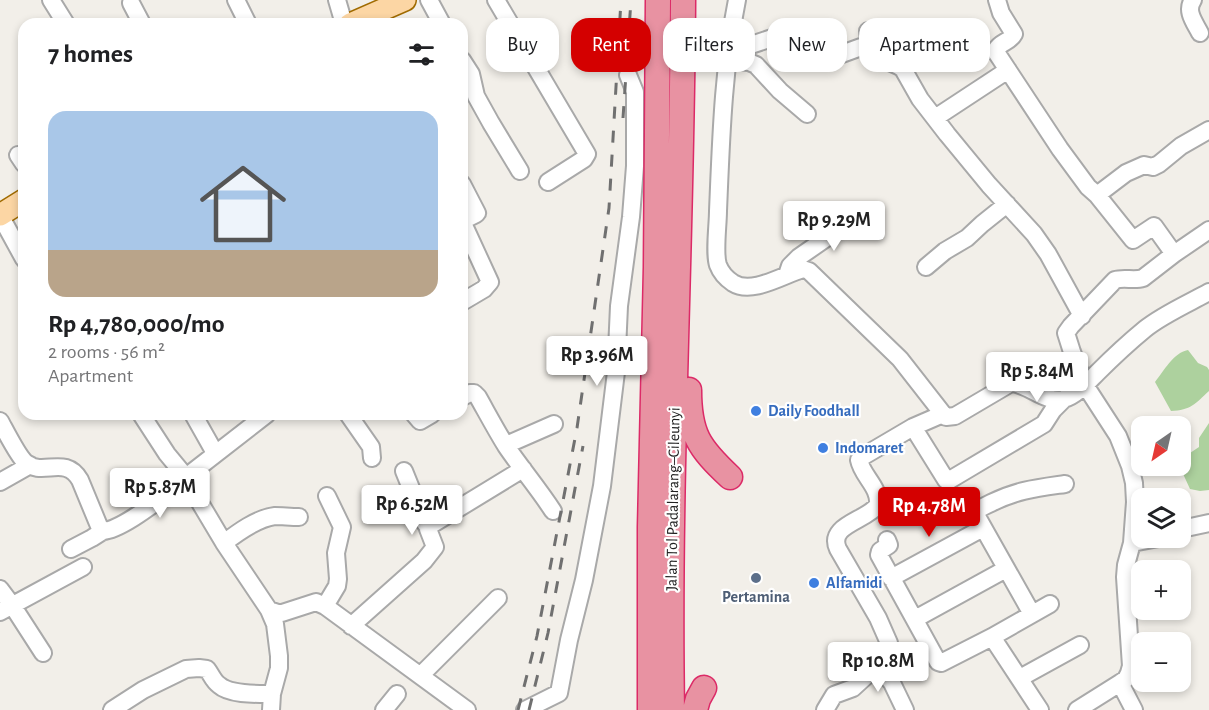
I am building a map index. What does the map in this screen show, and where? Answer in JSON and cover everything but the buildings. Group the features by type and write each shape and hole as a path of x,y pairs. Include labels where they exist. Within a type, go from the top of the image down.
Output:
{"highway":[{"name":"Jalan Tol Padalarang–Cileunyi","path":"650,710 650,539 656,267 658,0"},
{"name":"Jalan Tol Padalarang–Cileunyi","path":"672,710 672,495 684,0"},
{"path":"679,230 689,266 689,410 691,422 700,445 712,461 730,477"}],"main road":[{"path":"364,18 405,0"},
{"path":"0,215 18,204"}],"street":[{"path":"51,0 62,18"},
{"path":"236,0 245,18"},
{"path":"337,0 342,18"},
{"path":"429,0 439,18"},
{"path":"496,0 587,154 584,159 548,182"},
{"path":"734,18 737,0"},
{"path":"997,0 1001,13 1014,34 996,50 1060,149 1088,187 1133,240 1155,226 1174,254"},
{"path":"1192,0 1189,9 1200,33"},
{"path":"131,3 139,18"},
{"path":"755,65 807,114"},
{"path":"468,70 476,96 520,171"},
{"path":"935,118 1008,70"},
{"path":"727,72 720,166 717,264 722,273 739,286 748,287 763,284 803,269 809,271 900,359 946,417 955,416 1011,384 1022,386 1050,398 1065,398"},
{"path":"905,72 920,99 935,118 989,185 1039,240 1082,316"},
{"path":"525,710 559,693 602,486 616,372 619,306 631,217 635,166 635,92 628,75"},
{"path":"1097,195 1126,173 1144,165 1154,167 1181,146 1209,130"},
{"path":"468,196 477,213 468,218"},
{"path":"927,267 945,251 967,238 1007,204"},
{"path":"787,274 790,266 799,257 861,214"},
{"path":"0,215 18,248"},
{"path":"1134,488 1130,466 1118,436 1085,385 1066,333 1115,280 1143,278 1209,230"},
{"path":"468,235 489,282 484,289 468,298"},
{"path":"913,427 948,481 1044,424 1065,398 1085,385 1146,328 1209,292"},
{"path":"468,394 474,393 478,396 506,445 553,511"},
{"path":"825,710 834,695 858,684 889,648 888,639 835,540 838,532 871,512 878,505 878,495 859,463 862,456 913,427 943,414"},
{"path":"112,710 142,690 186,669 207,669 220,686 251,694 273,705 279,668 275,624 269,610 145,420"},
{"path":"196,420 215,453"},
{"path":"71,549 103,531 121,525 178,486 215,453 259,420"},
{"path":"352,420 371,447 372,458"},
{"path":"0,421 22,458 30,465 64,467 73,470 80,480 103,531"},
{"path":"506,445 554,424"},
{"path":"0,482 30,465"},
{"path":"428,527 523,469"},
{"path":"351,626 434,550 428,527 424,523 404,471"},
{"path":"1032,614 975,513 1017,492 1065,484"},
{"path":"325,606 337,586 336,553 342,527 327,496"},
{"path":"224,543 239,531 267,518 298,517"},
{"path":"1191,527 1209,523"},
{"path":"891,578 983,528"},
{"path":"1191,536 1209,533"},
{"path":"887,540 889,545 880,551 879,555 938,662 941,663 992,637 1050,604"},
{"path":"1077,710 1120,683 1129,673 1131,666 1125,578 1131,547"},
{"path":"6,608 83,567"},
{"path":"915,619 1006,570"},
{"path":"0,589 6,608 43,653"},
{"path":"421,675 498,598"},
{"path":"269,610 282,613 316,602 325,606 467,710"},
{"path":"992,637 1040,710"},
{"path":"1020,678 1080,645"},
{"path":"875,662 892,683 905,710"},
{"path":"1120,683 1134,710"},
{"path":"384,710 397,694"}],"green space":[{"path":"1188,350 1198,363 1209,370 1209,391 1192,406 1171,411 1155,382 1173,359"},
{"path":"1209,423 1209,490 1200,491 1190,488 1184,476 1191,476 1191,452 1199,447 1199,438"}],"railway":[{"path":"518,710 537,636 577,428 609,208 621,0"},
{"path":"623,118 631,0"},
{"path":"529,710 548,633 583,446"}],"place":[{"name":"Daily Foodhall","path":"756,411"},
{"name":"Indomaret","path":"823,448"},
{"name":"Pertamina","path":"756,578"},
{"name":"Alfamidi","path":"814,583"}]}
